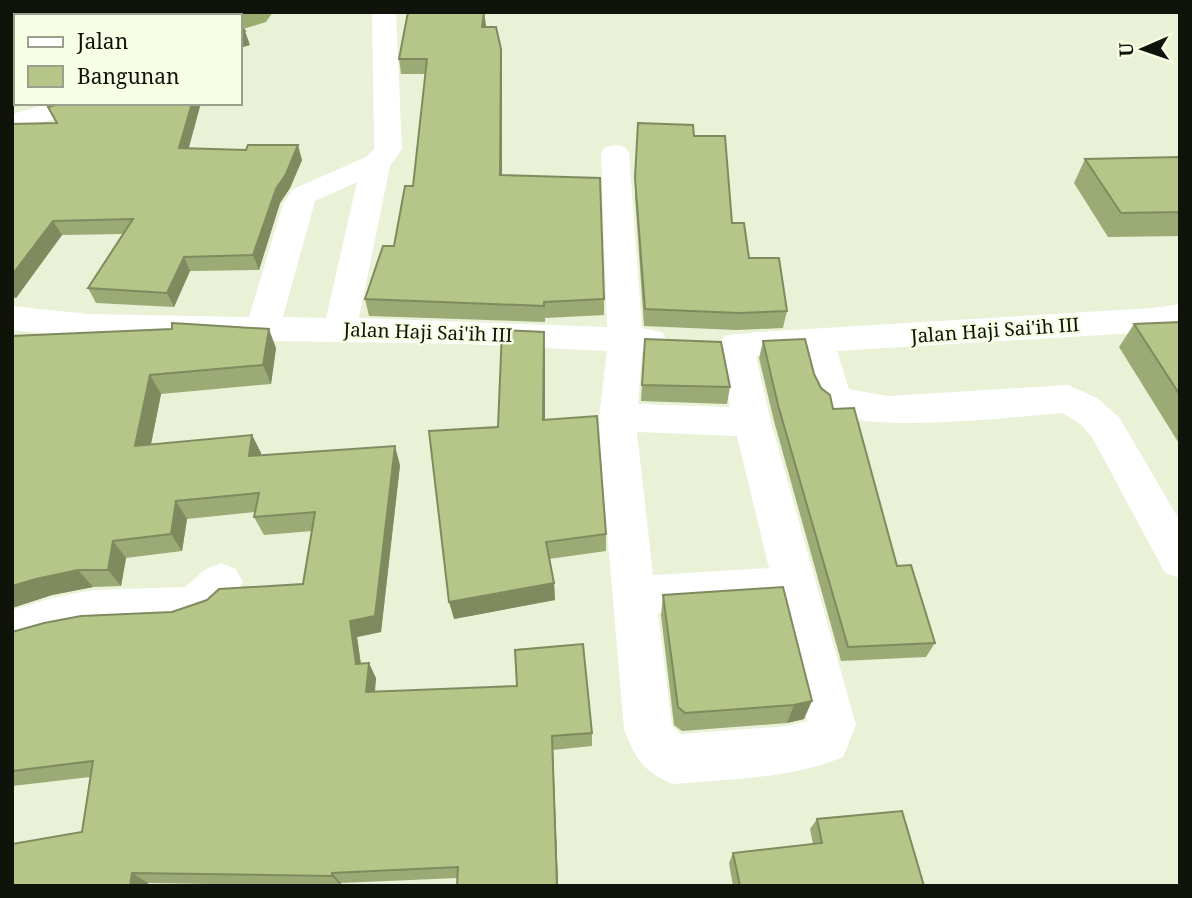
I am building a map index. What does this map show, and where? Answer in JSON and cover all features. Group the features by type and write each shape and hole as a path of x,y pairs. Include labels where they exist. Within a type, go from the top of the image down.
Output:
{"street":[{"path":"263,328 298,204 303,195 376,163 385,156 388,149 384,12"},
{"path":"12,122 76,105"},
{"path":"615,153 621,304 626,340 618,417 634,595 648,729 654,743 673,759 787,750 826,740 832,725 752,422 709,343"},
{"path":"340,330 376,163"},
{"name":"Jalan Haji Sai'ih III","path":"12,318 88,326 464,332 709,343 817,342 1153,320 1180,315"},
{"path":"817,342 833,397 846,405 888,410 1068,399 1083,406 1096,414 1106,427 1180,560"},
{"path":"618,417 752,422"},
{"path":"12,630 60,616 119,607 170,609 188,606 201,601 221,582"},
{"path":"634,595 793,585"}],"building":[{"path":"12,12 226,14 14,14 12,50"},
{"path":"408,12 484,12 482,27 496,27 501,49 500,175 600,178 604,299 544,302 544,306 365,299 383,246 394,246 405,186 413,186 427,59 399,59"},
{"path":"191,105 179,148 246,150 248,145 298,145 286,174 276,189 253,255 184,257 167,293 88,288 133,219 53,221 12,275 12,124 57,123 48,107"},
{"path":"638,123 693,125 694,136 725,136 732,223 744,223 749,258 779,258 787,311 739,313 645,309 635,178"},
{"path":"1180,157 1180,212 1121,213 1085,159"},
{"path":"1180,322 1180,395 1134,324"},
{"path":"172,323 269,329 263,365 150,375 135,446 252,435 249,456 395,446 375,616 350,621 356,664 369,663 366,692 517,686 515,650 583,644 592,733 552,736 557,886 457,886 458,867 332,873 332,876 132,873 130,886 12,886 12,844 82,832 93,761 12,771 12,632 81,616 172,612 207,600 219,589 303,584 315,512 254,517 259,493 176,501 171,534 113,541 108,570 78,570 12,586 12,336 172,329"},
{"path":"502,330 544,332 543,420 597,416 606,534 546,542 554,583 449,602 429,431 498,427"},
{"path":"645,339 721,342 730,387 642,385"},
{"path":"805,339 814,374 821,388 830,395 833,409 854,408 897,566 911,565 935,643 848,647 778,405 763,341"},
{"path":"783,587 812,701 794,705 685,713 678,707 663,595"},
{"path":"902,811 924,886 740,886 733,853 822,843 817,819"}],"waterway":[{"path":"242,15 250,12"}]}
